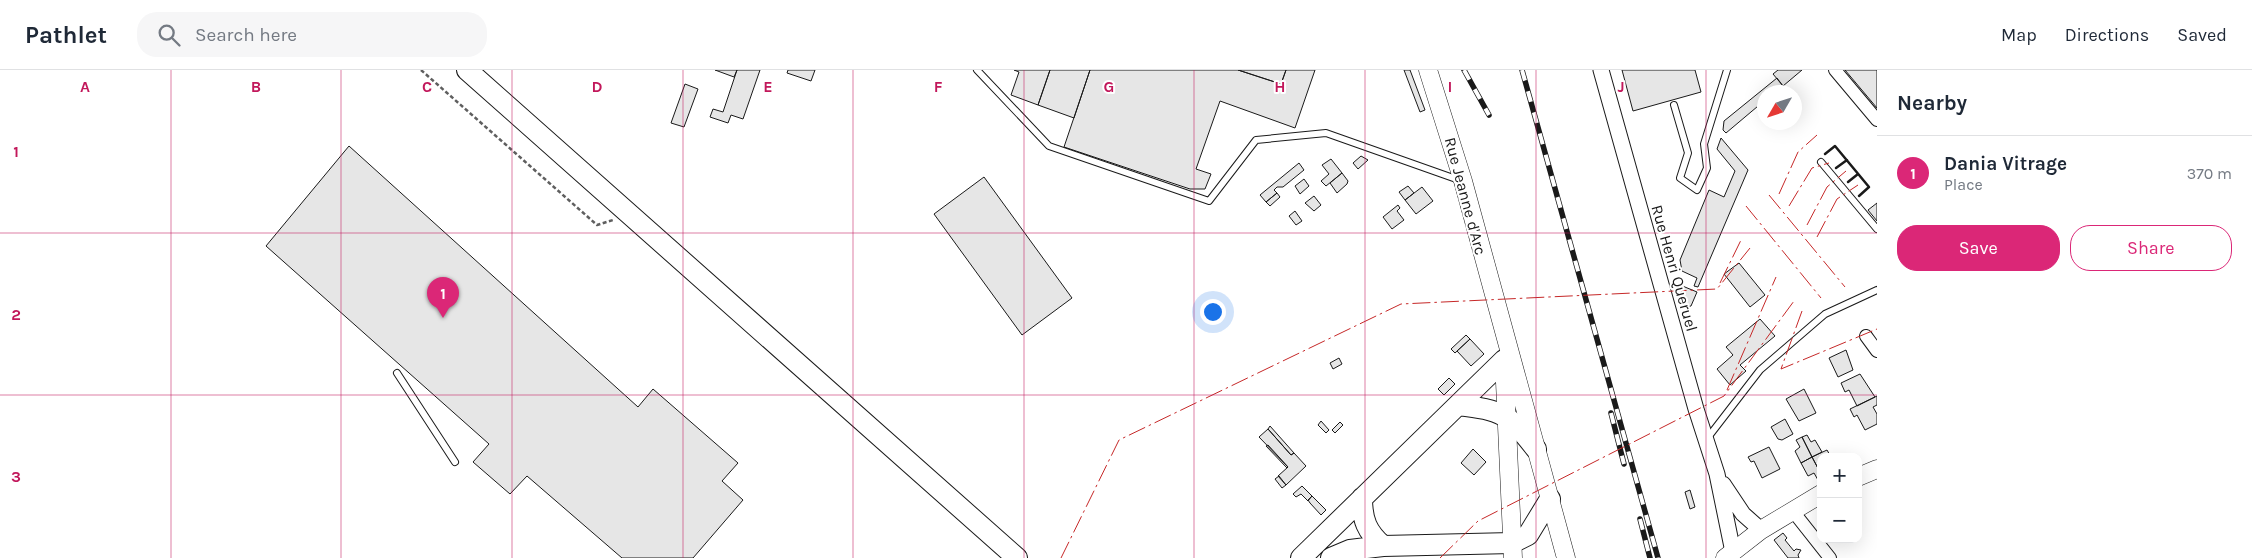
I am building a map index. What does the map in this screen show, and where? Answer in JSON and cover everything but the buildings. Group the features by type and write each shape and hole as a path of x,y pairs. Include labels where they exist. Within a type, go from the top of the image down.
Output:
{"main road":[{"path":"467,70 938,490 1017,558"},
{"name":"Rue Jeanne d'Arc","path":"1428,70 1463,181 1566,558"},
{"name":"Rue Jeanne d'Arc","path":"1501,322 1512,551"},
{"path":"1300,558 1504,360"},
{"path":"1458,405 1483,408 1506,416 1536,449"},
{"path":"880,437 1030,558"},
{"path":"1862,475 1877,469"},
{"path":"938,490 1008,558"},
{"path":"1729,555 1761,530 1817,496"},
{"path":"1362,498 1362,512 1368,529 1383,546"},
{"path":"1331,558 1350,550 1383,546 1512,551 1528,535 1550,499"}],"street":[{"name":"Rue Henri Queruel","path":"1601,70 1717,474 1729,555"},
{"path":"1835,70 1877,120"},
{"path":"1866,336 1877,351"},
{"name":"Rue Henri Queruel","path":"1717,474 1743,514 1761,530"},
{"path":"1792,510 1830,558"}],"lane":[{"path":"977,70 1049,146 1209,201 1256,140 1326,133 1463,181"},
{"path":"1674,105 1688,153 1680,178 1697,190 1706,168 1704,144 1727,70"},
{"path":"1821,162 1877,229"},
{"path":"1706,441 1760,370 1825,314 1877,290"},
{"path":"397,373 455,462"}],"path":[{"path":"421,70 597,225 631,215"}],"railway":[{"path":"1464,70 1489,115"},
{"path":"1522,70 1658,558"},
{"path":"1611,413 1624,464"},
{"path":"1640,519 1650,558"}],"wall":[{"path":"1825,154 1835,146 1869,187 1859,196"},
{"path":"1836,168 1847,160"},
{"path":"1848,182 1858,174"}],"power":[{"path":"1779,194 1798,152 1817,135"},
{"path":"1789,206 1812,168 1829,163"},
{"path":"1807,225 1827,187 1846,171"},
{"path":"1817,237 1837,199 1858,185"},
{"path":"1769,195 1845,287"},
{"path":"1746,206 1821,298"},
{"path":"1720,283 1742,238"},
{"path":"1061,558 1119,440 1401,304 1717,289 1750,248"},
{"path":"1727,390 1776,277"},
{"path":"1440,558 1478,521 1724,396 1794,301"},
{"path":"1802,311 1781,369 1877,329"}],"place":[{"name":"Dania Vitrage","path":"443,318"}]}
